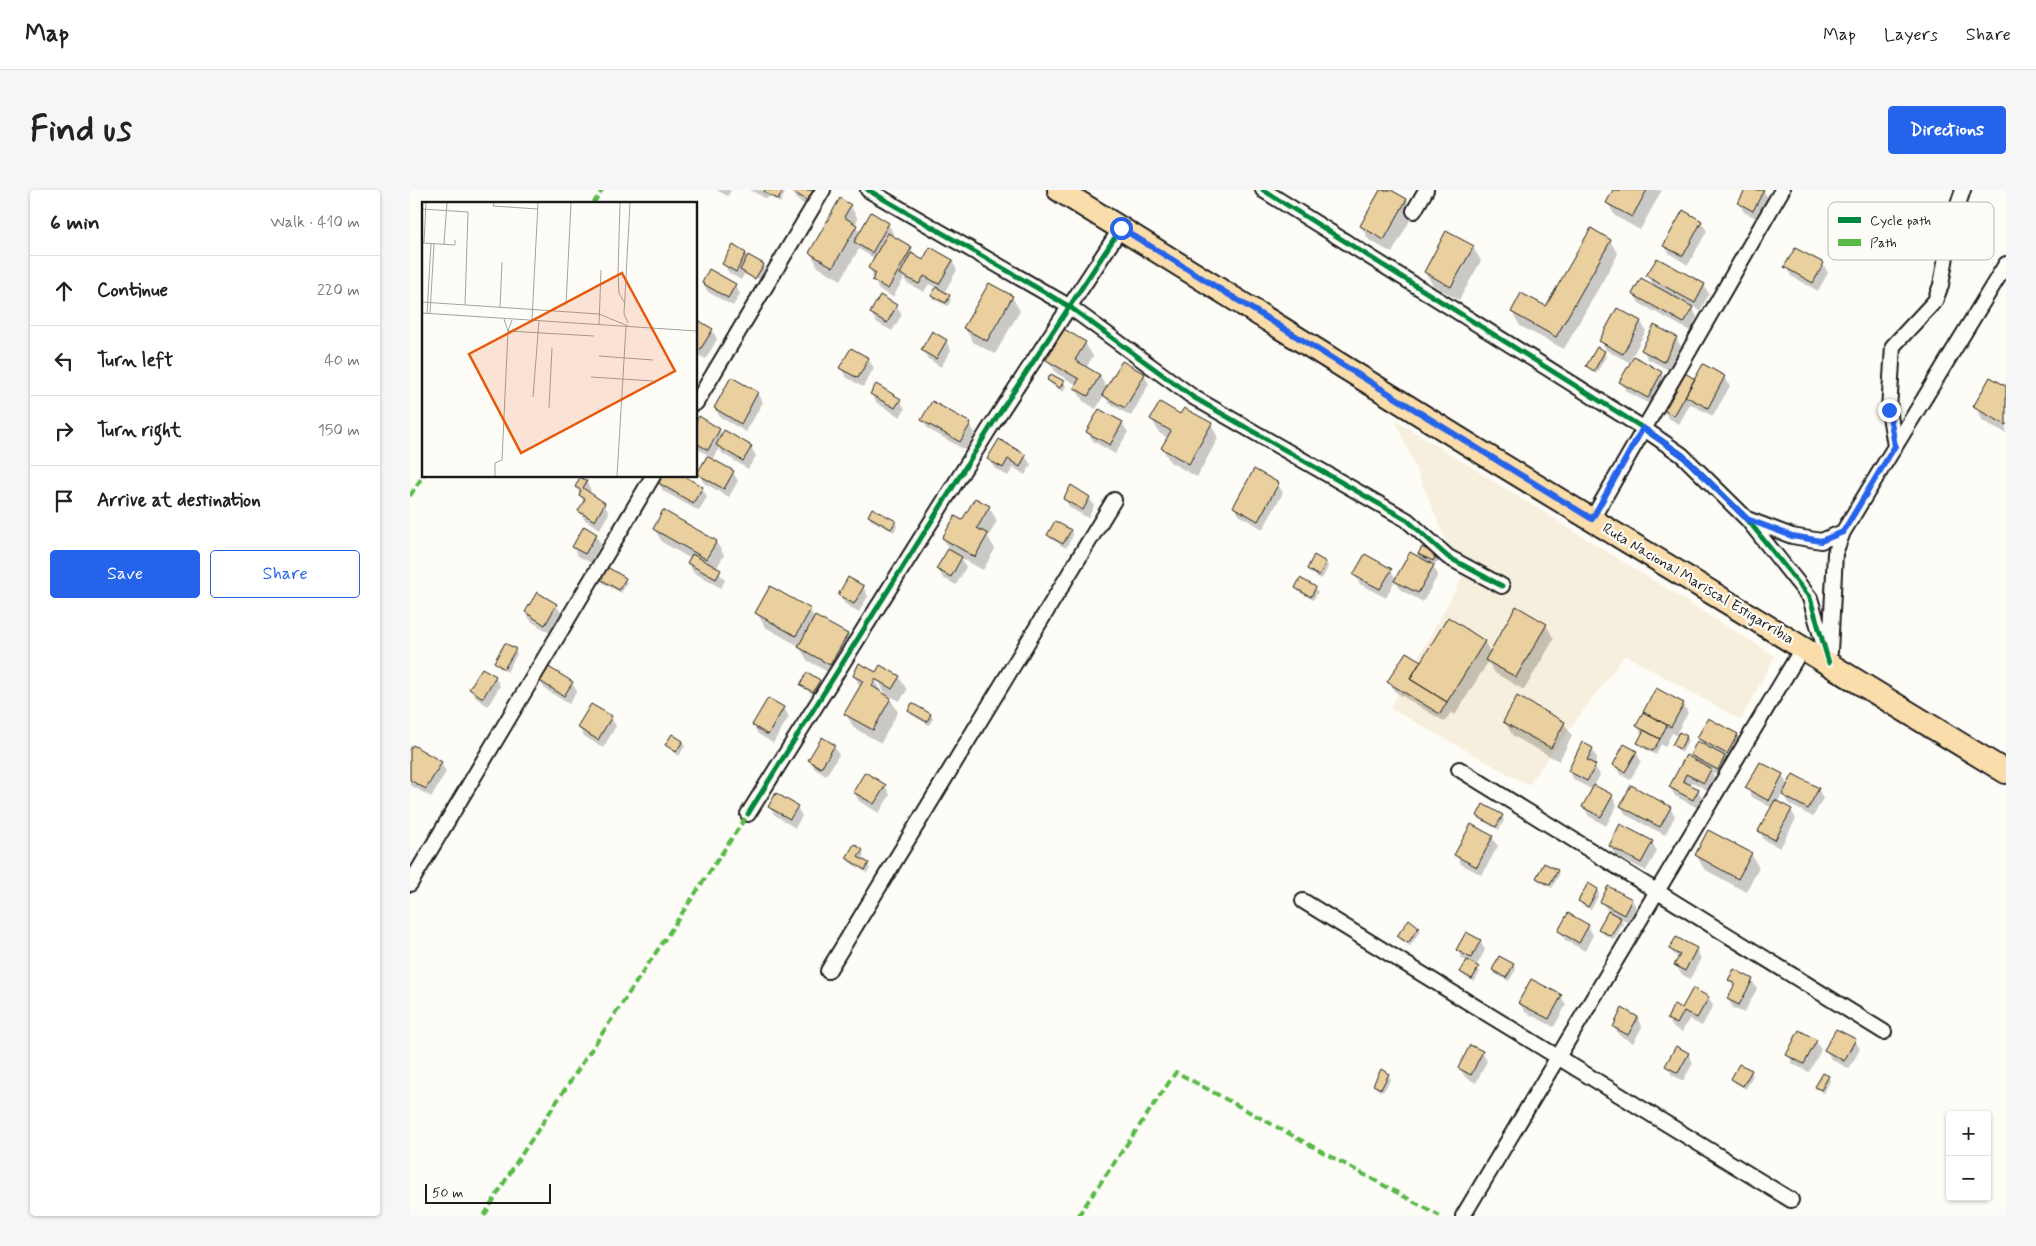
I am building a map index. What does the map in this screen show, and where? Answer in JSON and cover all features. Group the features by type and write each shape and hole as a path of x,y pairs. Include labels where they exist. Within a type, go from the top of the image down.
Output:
{"main road":[{"name":"Ruta Nacional Mariscal Estigarribia","path":"1065,191 1121,228 1592,519 2006,772"}],"street":[{"path":"698,400 823,190"},
{"path":"868,190 1070,307 1193,397 1407,520 1448,556 1502,586"},
{"path":"1263,190 1643,428 1682,455 1747,519 1810,598 1829,663"},
{"path":"1414,211 1426,190"},
{"path":"1592,519 1782,190"},
{"path":"1959,202 1963,190"},
{"path":"748,814 993,424 1121,228"},
{"path":"1895,446 1889,410 1893,346 1935,301 1941,286 1945,260"},
{"path":"1829,663 1836,553 1843,532 2006,264"},
{"path":"410,884 652,478"},
{"path":"828,971 1114,500"},
{"path":"1747,519 1792,536 1821,541 1843,532"},
{"path":"1463,1216 1802,647"},
{"path":"1459,769 1884,1032"},
{"path":"1303,901 1791,1200"}],"shaded area":[{"path":"1395,420 1775,656 1741,720 1625,655 1528,785 1390,708 1462,578"}],"building":[{"path":"765,190 783,190 778,200 764,192"},
{"path":"790,190 814,190 808,201"},
{"path":"1380,190 1391,190 1407,199 1384,240 1360,226"},
{"path":"1613,190 1647,190 1632,217 1606,203"},
{"path":"1745,190 1764,190 1753,211 1738,203"},
{"path":"840,198 851,205 844,217 857,225 833,267 809,253"},
{"path":"1683,210 1702,221 1683,256 1663,246"},
{"path":"871,212 889,223 872,253 854,242"},
{"path":"1591,228 1611,240 1556,337 1511,312 1521,293 1546,306"},
{"path":"1446,231 1474,246 1451,287 1424,272"},
{"path":"888,233 912,247 888,289 872,280 876,273 868,268"},
{"path":"733,245 746,253 736,272 722,264"},
{"path":"930,247 953,260 939,284 924,276 919,284 900,274 911,253 923,260"},
{"path":"1795,248 1824,263 1813,283 1784,267"},
{"path":"748,255 764,264 755,279 740,270"},
{"path":"1657,258 1705,284 1695,303 1646,276"},
{"path":"709,269 736,284 728,298 702,283"},
{"path":"1641,278 1693,307 1684,323 1632,294"},
{"path":"989,283 1013,296 987,341 963,328"},
{"path":"936,287 950,295 946,303 931,296"},
{"path":"880,295 897,305 887,323 870,313"},
{"path":"1617,308 1641,321 1623,354 1599,341"},
{"path":"698,320 713,329 700,350 698,349"},
{"path":"1654,325 1677,337 1664,362 1641,350"},
{"path":"1064,329 1086,342 1075,360 1100,375 1088,396 1074,388 1079,379 1046,360"},
{"path":"932,331 947,340 936,359 921,350"},
{"path":"1597,347 1605,351 1594,371 1586,366"},
{"path":"851,348 869,358 858,378 839,368"},
{"path":"1634,356 1662,372 1648,398 1619,382"},
{"path":"1122,361 1145,374 1125,408 1102,395"},
{"path":"1703,364 1725,376 1708,408 1685,396"},
{"path":"1683,372 1695,379 1674,416 1662,409"},
{"path":"1051,374 1064,381 1060,388 1047,380"},
{"path":"731,377 758,392 741,424 714,408"},
{"path":"1990,377 2006,386 2006,425 1973,407"},
{"path":"876,384 901,399 895,408 870,394"},
{"path":"932,401 971,423 960,442 921,420"},
{"path":"1160,402 1180,414 1184,408 1212,423 1189,464 1161,448 1171,431 1150,419"},
{"path":"1099,409 1123,422 1110,445 1086,432"},
{"path":"699,416 720,429 708,450 698,444"},
{"path":"724,430 752,446 743,461 716,445"},
{"path":"999,439 1026,455 1020,467 1008,459 1003,468 987,459"},
{"path":"707,456 734,471 724,489 698,475"},
{"path":"1254,469 1279,483 1258,521 1233,507"},
{"path":"580,478 582,478 587,481 583,488 605,503 595,521 578,511 585,499 579,495 581,490 575,487"},
{"path":"659,478 687,478 703,487 693,503 657,482"},
{"path":"1071,485 1090,497 1083,510 1063,499"},
{"path":"975,498 990,506 977,528 988,534 975,557 942,538 955,516 962,520"},
{"path":"872,508 896,521 891,529 868,516"},
{"path":"663,510 717,541 706,559 653,529"},
{"path":"1055,521 1071,530 1063,544 1047,535"},
{"path":"584,526 597,534 585,554 572,547"},
{"path":"1422,547 1436,555 1433,561 1418,554"},
{"path":"948,549 962,557 951,577 936,569"},
{"path":"1410,552 1434,565 1418,593 1394,581"},
{"path":"692,554 721,570 716,579 687,563"},
{"path":"1365,554 1392,569 1380,589 1353,575"},
{"path":"1314,555 1326,562 1319,576 1307,569"},
{"path":"607,567 626,578 619,590 600,579"},
{"path":"848,577 864,586 854,604 838,595"},
{"path":"1300,578 1316,587 1311,597 1295,588"},
{"path":"770,586 811,609 796,636 755,613"},
{"path":"537,592 557,604 545,625 525,612"},
{"path":"1516,606 1547,624 1516,677 1485,660"},
{"path":"815,616 848,634 830,665 798,647"},
{"path":"1448,617 1485,641 1447,702 1410,679"},
{"path":"505,643 516,649 504,669 494,662"},
{"path":"1406,652 1421,661 1410,679 1447,702 1440,714 1387,682"},
{"path":"859,663 876,672 880,665 900,676 892,689 875,679 872,686 891,698 873,730 844,714 863,681 853,676"},
{"path":"547,666 573,682 564,696 538,680"},
{"path":"482,668 496,676 483,698 469,689"},
{"path":"807,672 820,680 813,692 800,685"},
{"path":"1656,688 1684,703 1671,727 1643,712"},
{"path":"1517,696 1565,722 1551,748 1503,722"},
{"path":"768,698 784,707 768,735 752,725"},
{"path":"912,703 931,714 927,722 908,711"},
{"path":"591,704 612,716 598,740 577,727"},
{"path":"1643,712 1667,725 1660,739 1636,726"},
{"path":"1708,718 1738,734 1727,754 1697,738"},
{"path":"1644,730 1660,739 1653,751 1637,743"},
{"path":"1679,732 1687,736 1680,749 1672,745"},
{"path":"672,734 683,741 676,752 665,745"},
{"path":"822,737 835,745 821,768 808,760"},
{"path":"1697,741 1725,756 1718,770 1690,755"},
{"path":"1582,742 1593,748 1587,760 1596,765 1587,781 1568,771"},
{"path":"1624,744 1637,751 1625,772 1613,765"},
{"path":"413,745 442,762 426,789 410,780 410,749"},
{"path":"1686,755 1711,769 1704,783 1686,774 1683,781 1699,789 1693,800 1669,787"},
{"path":"1760,762 1783,774 1769,801 1745,788"},
{"path":"865,772 886,785 874,804 853,792"},
{"path":"1793,774 1819,788 1808,809 1782,795"},
{"path":"1594,785 1613,795 1601,817 1582,807"},
{"path":"1631,785 1671,807 1660,827 1620,806"},
{"path":"776,793 798,806 790,819 768,807"},
{"path":"1775,800 1792,809 1775,840 1758,831"},
{"path":"1483,804 1503,815 1496,827 1477,816"},
{"path":"1471,824 1493,836 1477,867 1454,855"},
{"path":"1620,824 1653,841 1641,863 1609,846"},
{"path":"1708,830 1752,853 1738,879 1695,855"},
{"path":"854,844 863,850 858,857 869,863 865,870 846,858"},
{"path":"1544,863 1558,870 1550,885 1536,878"},
{"path":"1588,883 1598,889 1588,907 1578,901"},
{"path":"1608,886 1632,899 1624,915 1600,902"},
{"path":"1608,911 1621,918 1611,936 1598,929"},
{"path":"1568,913 1589,925 1579,943 1558,931"},
{"path":"1409,919 1419,927 1408,943 1397,936"},
{"path":"1466,932 1481,940 1471,958 1456,950"},
{"path":"1676,937 1697,948 1685,971 1674,965 1680,955 1669,949"},
{"path":"1499,956 1514,964 1506,978 1492,970"},
{"path":"1467,960 1479,967 1472,979 1460,972"},
{"path":"1734,969 1753,979 1739,1005 1727,999 1735,984 1728,980"},
{"path":"1531,979 1562,995 1549,1019 1518,1003"},
{"path":"1693,988 1709,997 1697,1018 1684,1011 1677,1024 1667,1019 1674,1004 1682,1008"},
{"path":"1622,1008 1638,1017 1628,1035 1613,1027"},
{"path":"1836,1029 1856,1039 1844,1061 1824,1050"},
{"path":"1799,1030 1817,1040 1804,1064 1786,1055"},
{"path":"1470,1045 1483,1051 1471,1075 1458,1068"},
{"path":"1676,1046 1689,1053 1678,1073 1665,1066"},
{"path":"1739,1064 1752,1070 1743,1086 1731,1079"},
{"path":"1381,1069 1389,1074 1381,1089 1373,1085"},
{"path":"1823,1073 1829,1076 1821,1090 1815,1087"}],"marked path":[{"path":"594,202 602,190"},
{"path":"410,496 422,477"},
{"path":"484,1216 516,1163 748,814"},
{"path":"1078,1216 1176,1072 1440,1216"}],"cycle path":[{"path":"868,190 1070,307 1193,397 1407,520 1448,557 1502,586"},
{"path":"1263,190 1643,428 1682,455 1747,519 1810,598 1829,663"},
{"path":"748,814 993,423 1121,228"}],"route":[{"path":"1121,228 1592,519 1643,428 1682,455 1747,519 1792,536 1821,541 1843,532 1895,446 1889,410"}]}
